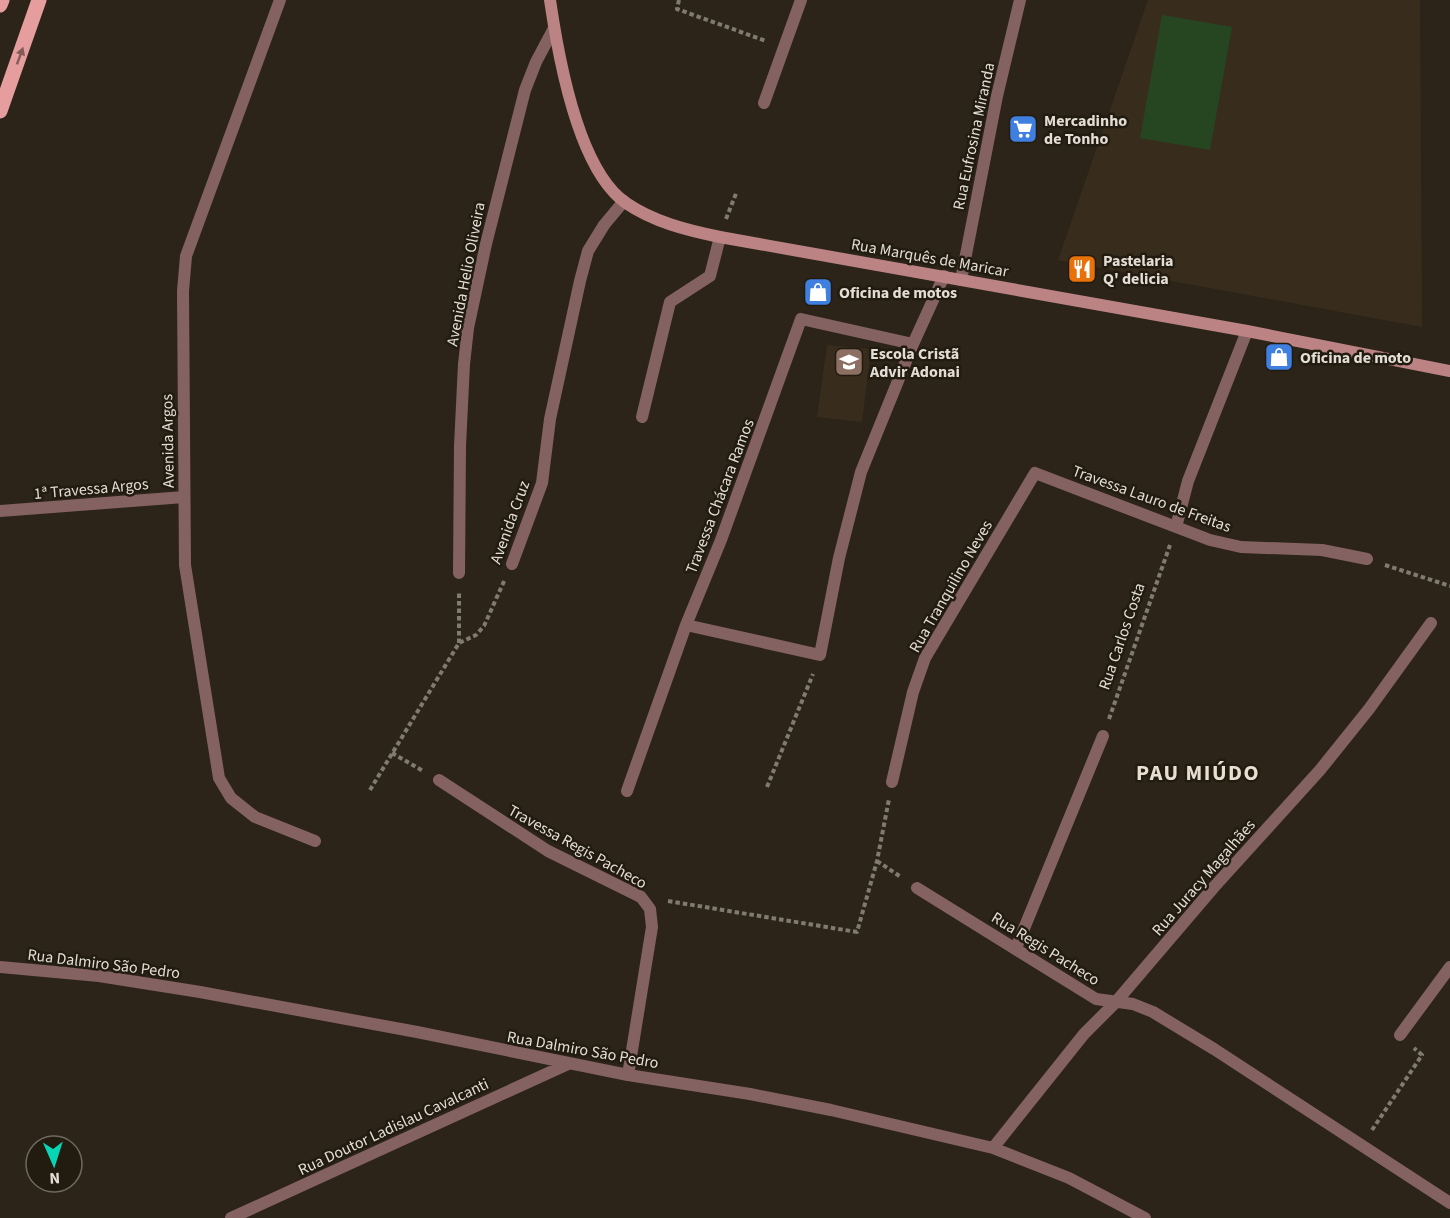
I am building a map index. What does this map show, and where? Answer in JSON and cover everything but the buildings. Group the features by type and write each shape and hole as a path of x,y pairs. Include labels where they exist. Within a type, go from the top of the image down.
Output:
{"main road":[{"path":"0,5 2,0"},
{"path":"0,111 39,0"},
{"name":"Rua Marquês de Maricar","path":"550,0 554,28 580,131 591,159 604,183 624,201 652,218 684,229 720,237 1247,331 1450,371"}],"street":[{"name":"Avenida Argos","path":"280,0 186,256 183,291 185,565 219,778 231,798 255,817 315,841"},
{"path":"764,103 801,0"},
{"name":"Rua Eufrosina Miranda","path":"961,279 997,96 1020,0"},
{"name":"Avenida Helio Oliveira","path":"459,573 460,446 468,328 486,244 525,90 536,62 554,28"},
{"name":"Avenida Cruz","path":"512,564 542,483 550,419 588,251 604,225 624,201"},
{"path":"642,417 670,302 710,276 720,237"},
{"path":"686,625 820,655 839,558 855,493 913,344 944,276"},
{"name":"Travessa Chácara Ramos","path":"627,791 686,625 721,540 801,319 913,344"},
{"path":"1176,527 1188,481 1247,331"},
{"name":"Travessa Lauro de Freitas","path":"1035,473 1210,540 1241,547 1322,550 1366,559"},
{"name":"Rua Tranquilino Neves","path":"892,782 913,692 925,658 1035,473"},
{"name":"1ᵃ Travessa Argos","path":"0,512 184,497"},
{"name":"Rua Juracy Magalhães","path":"993,1148 1084,1034 1115,1003 1214,887 1320,770 1369,709 1431,623"},
{"path":"1016,948 1103,736"},
{"name":"Travessa Regis Pacheco","path":"439,780 548,851 641,897 650,909 652,927 628,1075"},
{"name":"Rua Regis Pacheco","path":"917,888 1096,999 1133,1004 1154,1012 1450,1203"},
{"name":"Rua Dalmiro São Pedro","path":"0,967 99,976 200,992 417,1032 568,1064 750,1094 842,1113 993,1148 1069,1178 1145,1218"},
{"path":"1400,1035 1450,967"},
{"name":"Rua Doutor Ladislau Cavalcanti","path":"231,1218 568,1064"}],"path":[{"path":"679,0 677,9 784,47"},
{"path":"720,237 737,191"},
{"name":"Rua Carlos Costa","path":"1103,736 1176,527"},
{"path":"1366,559 1450,586"},
{"name":"Avenida Cruz","path":"370,790 459,643 476,635 484,626 512,564"},
{"path":"459,573 459,643"},
{"path":"767,787 820,655"},
{"path":"392,753 439,780"},
{"path":"641,897 857,932 877,861 892,782"},
{"path":"877,861 917,888"},
{"path":"1362,1145 1422,1055 1400,1035"}],"shaded area":[{"path":"1148,0 1420,0 1422,327 1058,260"},
{"path":"827,345 871,349 862,422 817,417"}],"green space":[{"path":"1162,15 1232,27 1210,150 1140,138"}],"place":[{"name":"Mercadinho de Tonho","path":"1023,129"},
{"name":"Pastelaria Q' delicia","path":"1082,269"},
{"name":"Oficina de motos","path":"818,292"},
{"name":"Oficina de moto","path":"1279,357"},
{"name":"Escola Cristã Advir Adonai","path":"849,362"}],"district":[{"name":"PAU MIÚDO","path":"1198,772"}]}
